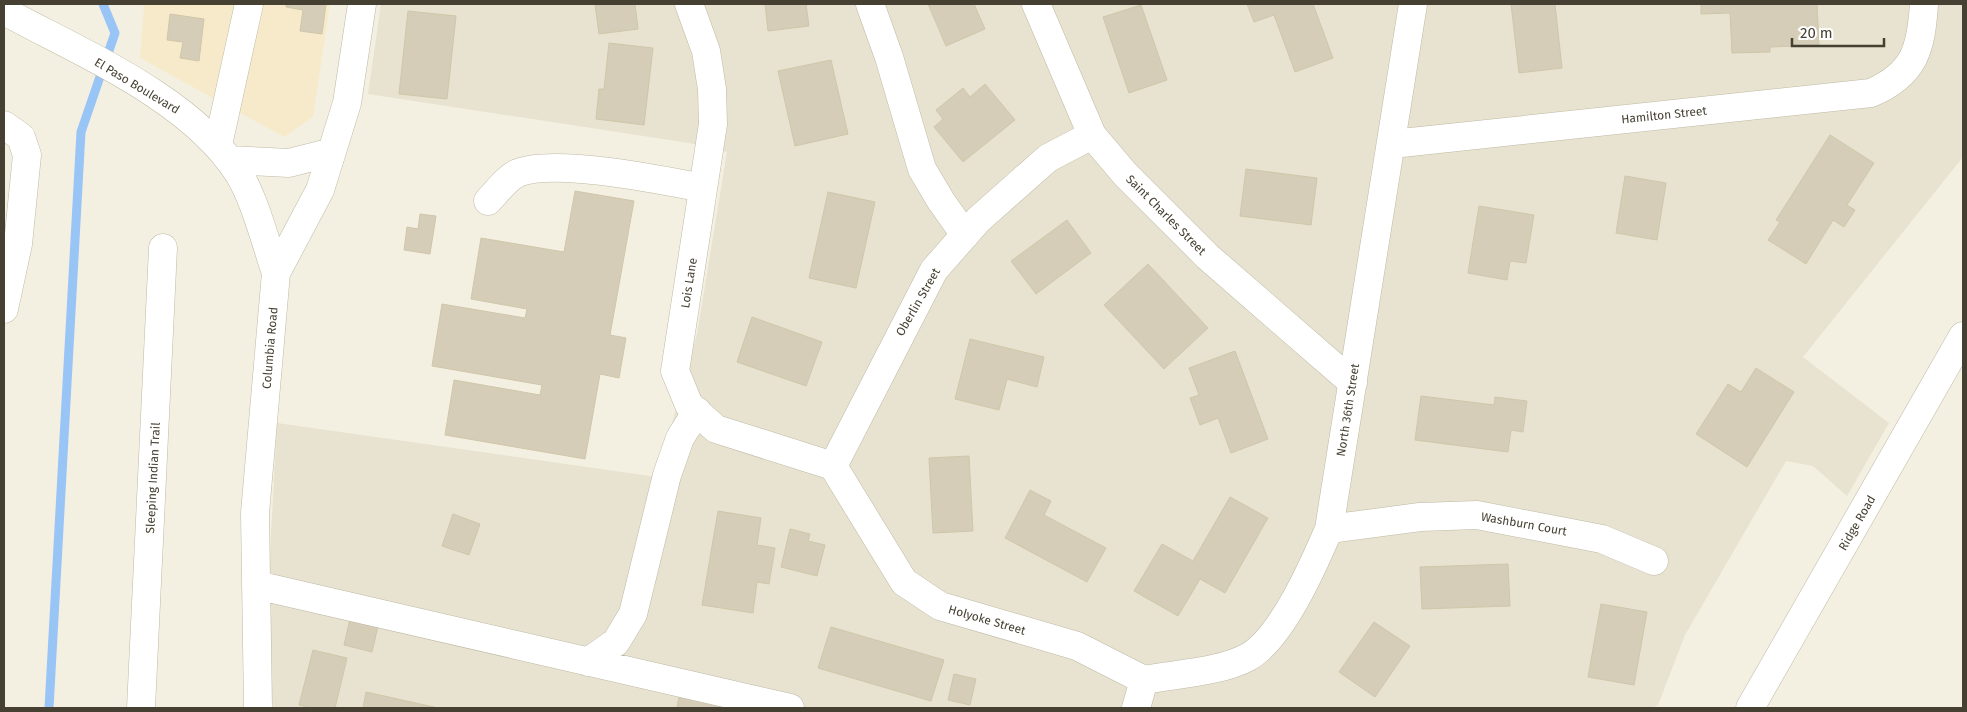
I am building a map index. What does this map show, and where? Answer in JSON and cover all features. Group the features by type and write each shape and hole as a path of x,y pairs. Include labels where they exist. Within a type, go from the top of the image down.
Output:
{"street":[{"path":"249,4 223,152 288,163 332,152"},
{"name":"Columbia Road","path":"258,708 255,513 276,273 320,190 347,103 362,4"},
{"name":"Lois Lane","path":"689,4 706,52 712,89 713,124 675,371 690,405 716,429 833,466"},
{"path":"870,4 889,57 922,168 941,201 965,235"},
{"name":"Saint Charles Street","path":"1036,4 1092,135 1125,174 1208,257 1353,383"},
{"name":"North 36th Street","path":"1144,680 1227,665 1249,657 1268,638 1294,603 1311,572 1329,529 1413,4"},
{"name":"Hamilton Street","path":"1392,144 1870,93 1890,85 1906,72 1918,50 1924,4"},
{"name":"El Paso Boulevard","path":"4,12 29,15 86,56 123,75 176,109 223,152 240,175 276,273"},
{"path":"4,309 18,244 27,155 21,137 6,126"},
{"name":"Oberlin Street","path":"833,466 934,270 978,220 1048,158 1092,135"},
{"path":"488,201 517,173 543,168 640,176 703,188"},
{"name":"Sleeping Indian Trail","path":"141,708 163,248"},
{"name":"Ridge Road","path":"1750,708 1963,336"},
{"path":"588,662 616,642 633,614 668,475 680,438 697,411"},
{"name":"Holyoke Street","path":"833,466 904,582 940,606 1078,646 1144,680"},
{"name":"Washburn Court","path":"1329,529 1420,517 1477,515 1602,539 1654,562"},
{"path":"256,585 790,708"},
{"path":"1136,708 1144,680"}],"shaded area":[{"path":"144,4 330,4 313,117 284,137 140,58"},
{"path":"381,4 1963,4 1963,157 1803,357 1889,423 1847,496 1813,466 1786,461 1685,635 1658,705 1652,708 274,708 270,690 269,571 277,423 657,477 697,334 727,152 689,143 368,94"}],"building":[{"path":"286,4 326,4 322,34 300,31 303,10 286,7"},
{"path":"595,4 635,4 638,29 599,34"},
{"path":"765,4 806,4 809,26 768,31"},
{"path":"928,4 974,4 985,29 946,46"},
{"path":"1247,4 1313,4 1333,58 1295,72 1274,15 1254,22"},
{"path":"1511,4 1555,4 1562,68 1519,73"},
{"path":"1701,4 1817,4 1819,45 1770,47 1770,52 1732,53 1730,13 1701,14"},
{"path":"1141,5 1167,80 1129,93 1103,17"},
{"path":"408,11 456,16 447,99 399,94"},
{"path":"170,14 204,19 199,61 180,58 183,42 167,40"},
{"path":"609,43 653,48 644,125 596,119 599,89 604,89"},
{"path":"831,60 848,134 795,146 778,71"},
{"path":"985,84 1015,120 963,162 934,127 943,119 936,110 963,88 970,97"},
{"path":"1830,135 1874,163 1847,205 1855,210 1844,227 1833,220 1806,264 1768,240 1780,222 1776,220"},
{"path":"1246,169 1317,178 1311,225 1240,216"},
{"path":"1625,176 1666,183 1657,240 1616,233"},
{"path":"575,191 634,201 610,335 626,338 619,378 600,374 585,459 445,435 454,380 540,395 542,385 432,366 442,304 525,318 527,309 471,299 481,238 564,252"},
{"path":"828,192 875,202 856,288 809,278"},
{"path":"1479,206 1534,215 1526,263 1510,261 1507,280 1468,273"},
{"path":"420,214 436,216 430,254 404,250 407,227 418,229"},
{"path":"1067,220 1091,253 1036,294 1011,261"},
{"path":"1148,264 1208,328 1164,369 1104,305"},
{"path":"752,317 822,342 806,386 737,362"},
{"path":"970,339 1044,357 1037,387 1007,379 999,410 955,399"},
{"path":"1235,351 1268,439 1231,453 1218,418 1200,425 1190,398 1199,395 1189,368"},
{"path":"1756,368 1794,392 1747,467 1696,434 1728,384 1741,392"},
{"path":"1421,396 1494,405 1495,397 1527,401 1523,432 1511,430 1508,452 1415,440"},
{"path":"969,456 973,531 933,533 929,458"},
{"path":"1030,490 1051,501 1044,515 1106,548 1087,582 1005,538"},
{"path":"1230,497 1268,518 1225,593 1200,579 1178,616 1134,591 1162,544 1193,561"},
{"path":"718,511 761,518 757,545 775,548 769,584 757,582 753,613 702,605"},
{"path":"453,514 480,524 469,555 442,546"},
{"path":"790,529 810,534 808,541 825,545 817,576 781,567"},
{"path":"1508,564 1510,606 1422,609 1420,567"},
{"path":"1601,604 1647,612 1634,685 1588,677"},
{"path":"350,619 378,626 372,652 344,645"},
{"path":"1374,622 1410,646 1375,697 1339,672"},
{"path":"831,627 944,660 931,701 818,668"},
{"path":"313,650 347,658 335,708 312,708 299,705"},
{"path":"954,674 976,679 970,705 948,700"},
{"path":"366,692 438,708 363,708"},
{"path":"679,696 720,706 720,708 677,708"}],"waterway":[{"path":"49,708 81,132 115,33 103,4"}]}
